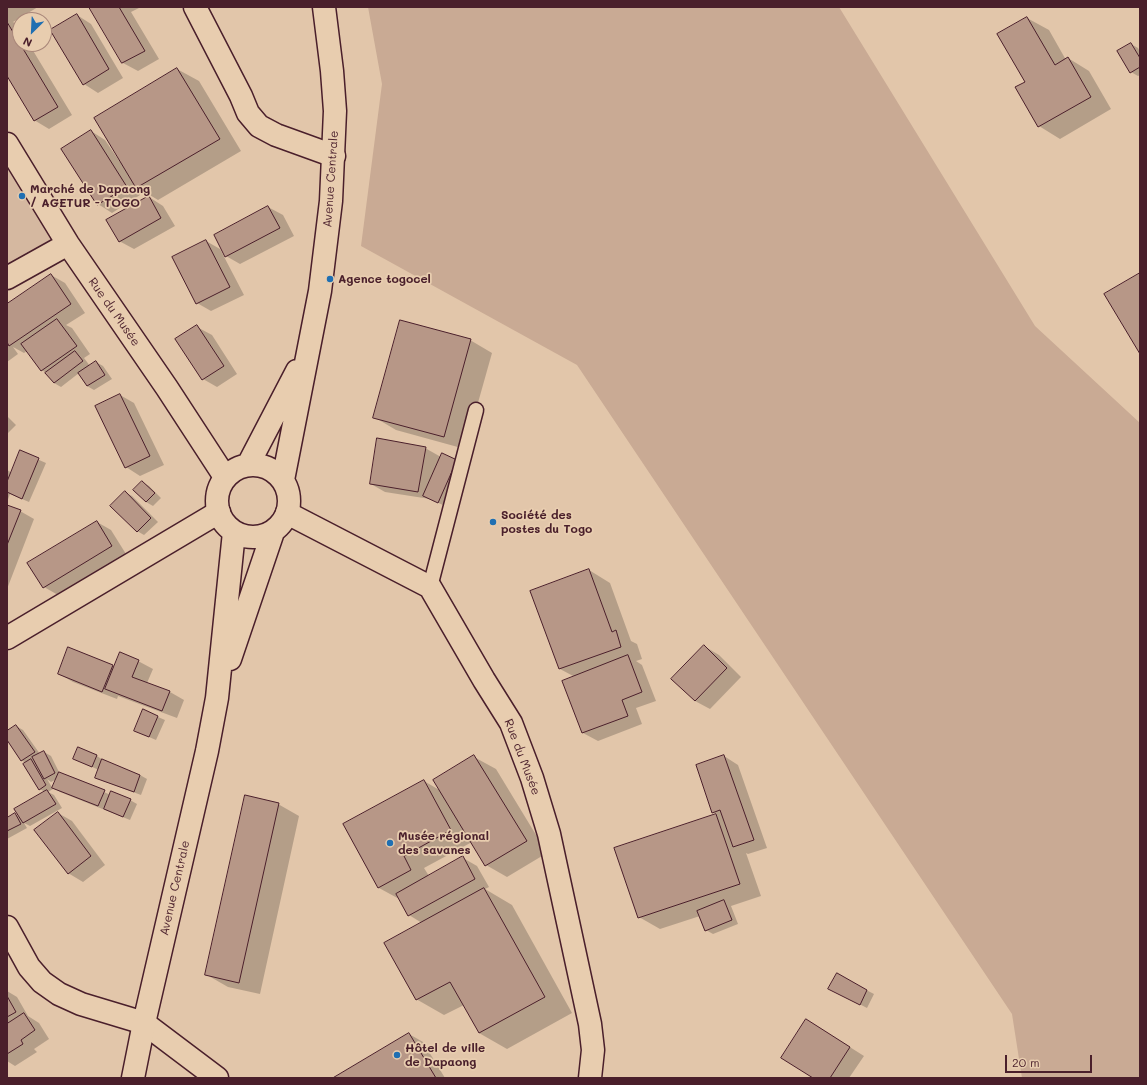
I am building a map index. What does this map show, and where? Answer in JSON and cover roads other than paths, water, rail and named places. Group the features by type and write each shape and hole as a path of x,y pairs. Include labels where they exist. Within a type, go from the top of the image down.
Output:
{"street":[{"path":"195,7 241,96 248,113 259,126 276,135 334,156"},
{"name":"Avenue Centrale","path":"283,480 307,350 320,291 331,201 335,110 324,7"},
{"name":"Rue du Musée","path":"7,144 68,244 167,388 225,477"},
{"path":"7,278 68,244"},
{"name":"Avenue Centrale","path":"248,465 307,350"},
{"path":"248,465 258,465 268,468 276,473 283,480 289,496 287,513 279,526 273,532 253,537 243,536 234,532 224,523 218,512 216,503 220,485 225,477 235,469 248,465"},
{"path":"7,638 218,512"},
{"path":"287,513 430,587"},
{"name":"Avenue Centrale","path":"133,1078 144,1023 207,751 217,698 234,532"},
{"name":"Avenue Centrale","path":"217,698 273,532"},
{"name":"Rue du Musée","path":"430,587 511,723 532,778 549,834 590,1024 593,1050 590,1078"},
{"path":"7,927 29,967 42,982 59,994 81,1004 144,1023 217,1078"}],"lane":[{"path":"430,587 476,410"}],"place":[{"name":"Marché de Dapaong / AGETUR - TOGO","path":"22,196"},
{"name":"Agence togocel","path":"330,279"},
{"name":"Société des postes du Togo","path":"493,522"},
{"name":"Musée régional des savanes","path":"390,843"},
{"name":"Hôtel de ville de Dapaong","path":"397,1055"}]}
